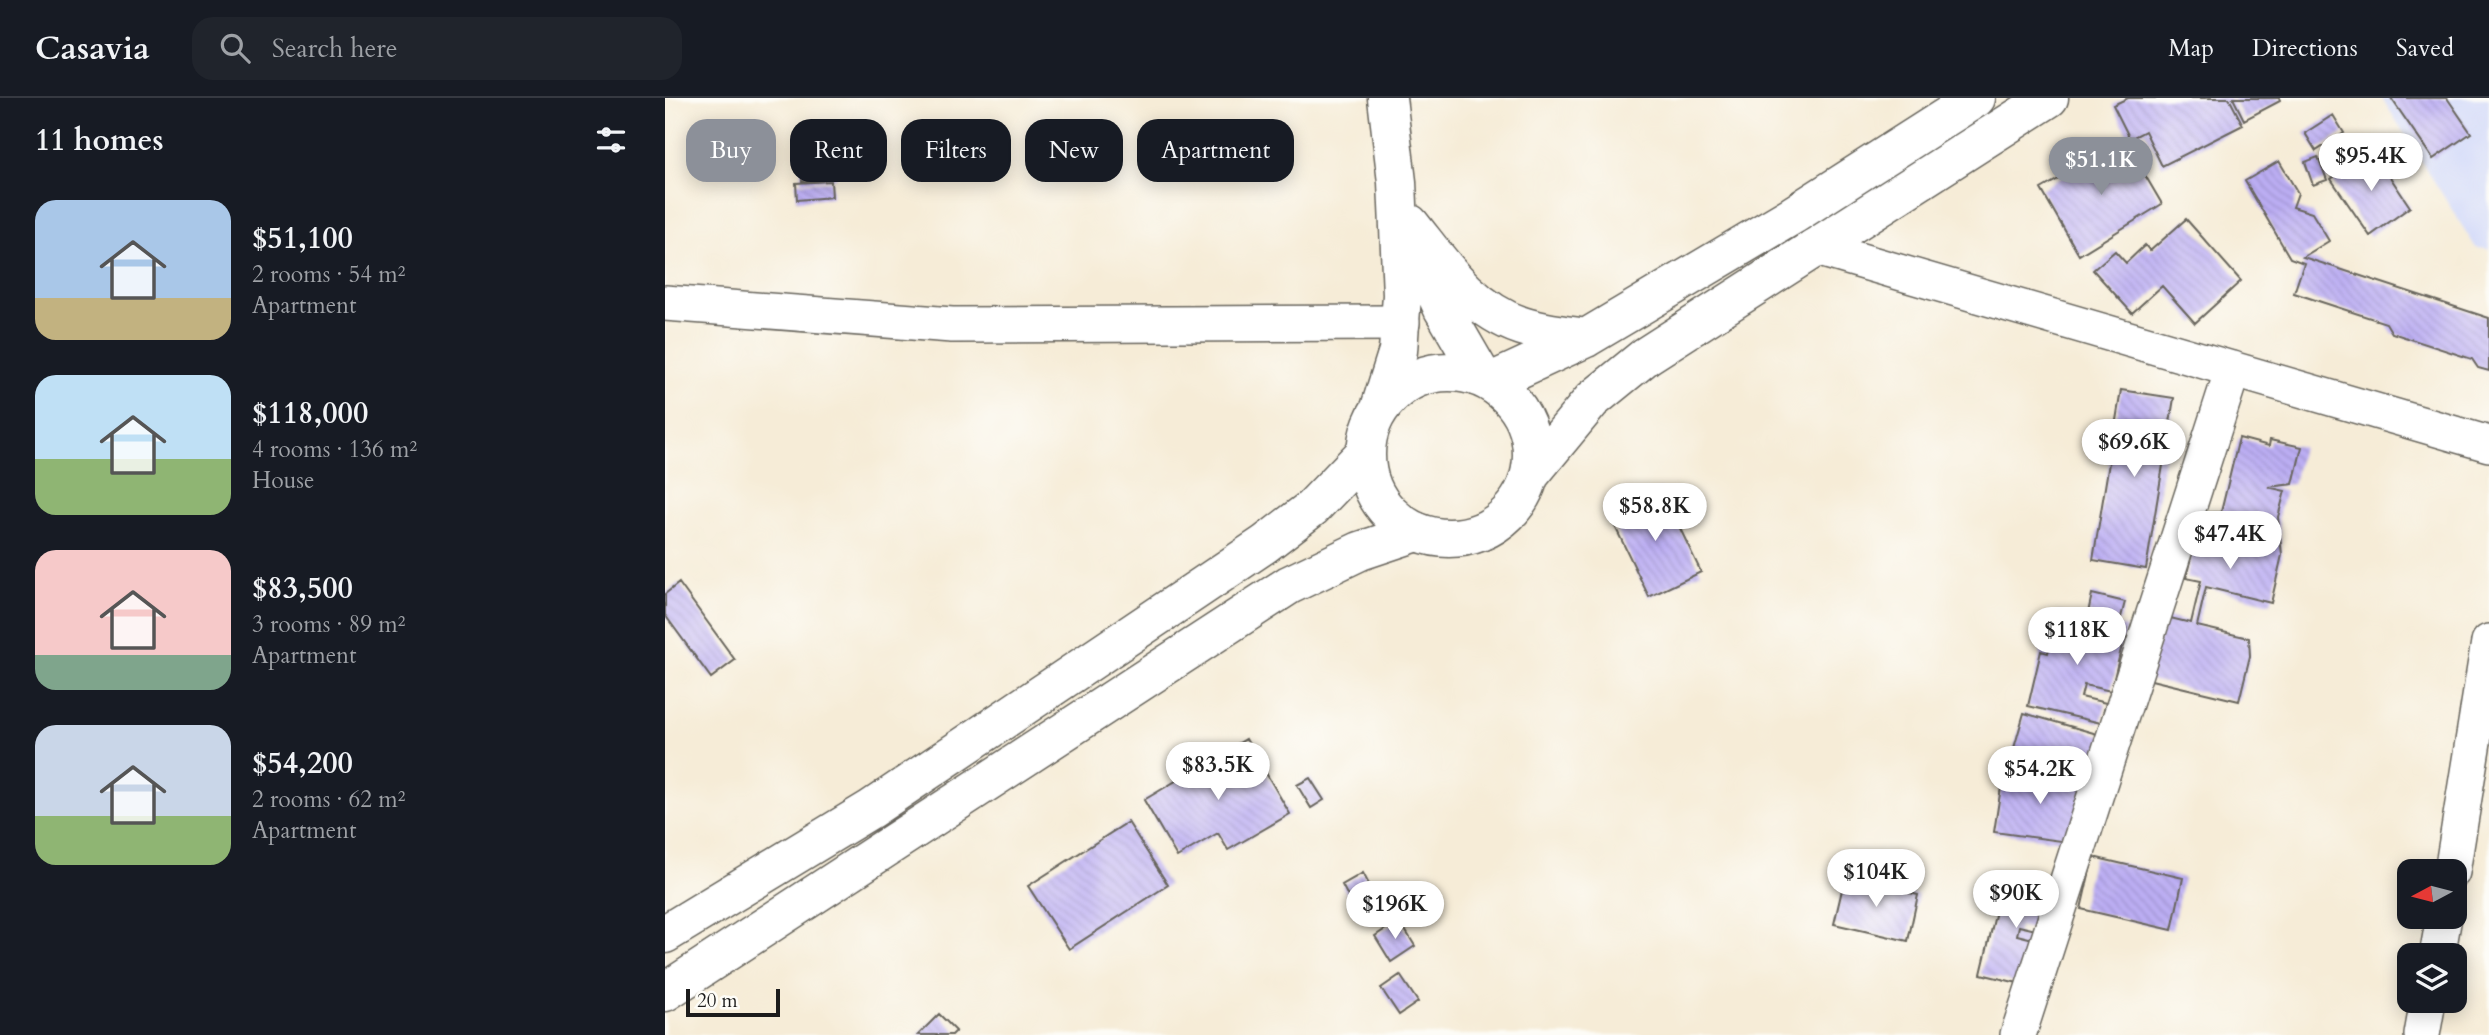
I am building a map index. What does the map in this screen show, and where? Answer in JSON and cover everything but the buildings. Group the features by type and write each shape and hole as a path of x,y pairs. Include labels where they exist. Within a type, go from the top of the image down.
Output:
{"main road":[{"path":"1381,405 1397,388 1417,377 1438,372 1461,372 1487,380 1508,396 1521,412 1529,433 1532,454 1529,475 1521,498 1505,516 1486,530 1464,537 1440,538 1417,532 1395,519 1378,500 1368,478 1365,453 1370,428 1391,379 1402,323 1397,182 1387,98"},
{"path":"1487,380 1586,338 1793,215 1976,98"},
{"path":"1529,475 1592,400 1646,356 2049,98"},
{"path":"1397,182 1431,284 1487,380"},
{"path":"1410,224 1464,290 1490,310 1520,325 1540,331 1586,338"},
{"path":"665,934 871,809 1265,544 1312,508 1365,453"},
{"path":"665,992 1289,584 1360,551 1417,532"}],"street":[{"path":"1813,247 2489,444"},
{"path":"665,303 952,325 1402,323"},
{"path":"2018,1035 2233,369"},
{"path":"2454,859 2489,642"},
{"path":"2422,1035 2426,1013"}],"shaded area":[{"path":"2382,98 2489,98 2489,249 2476,248"}]}
